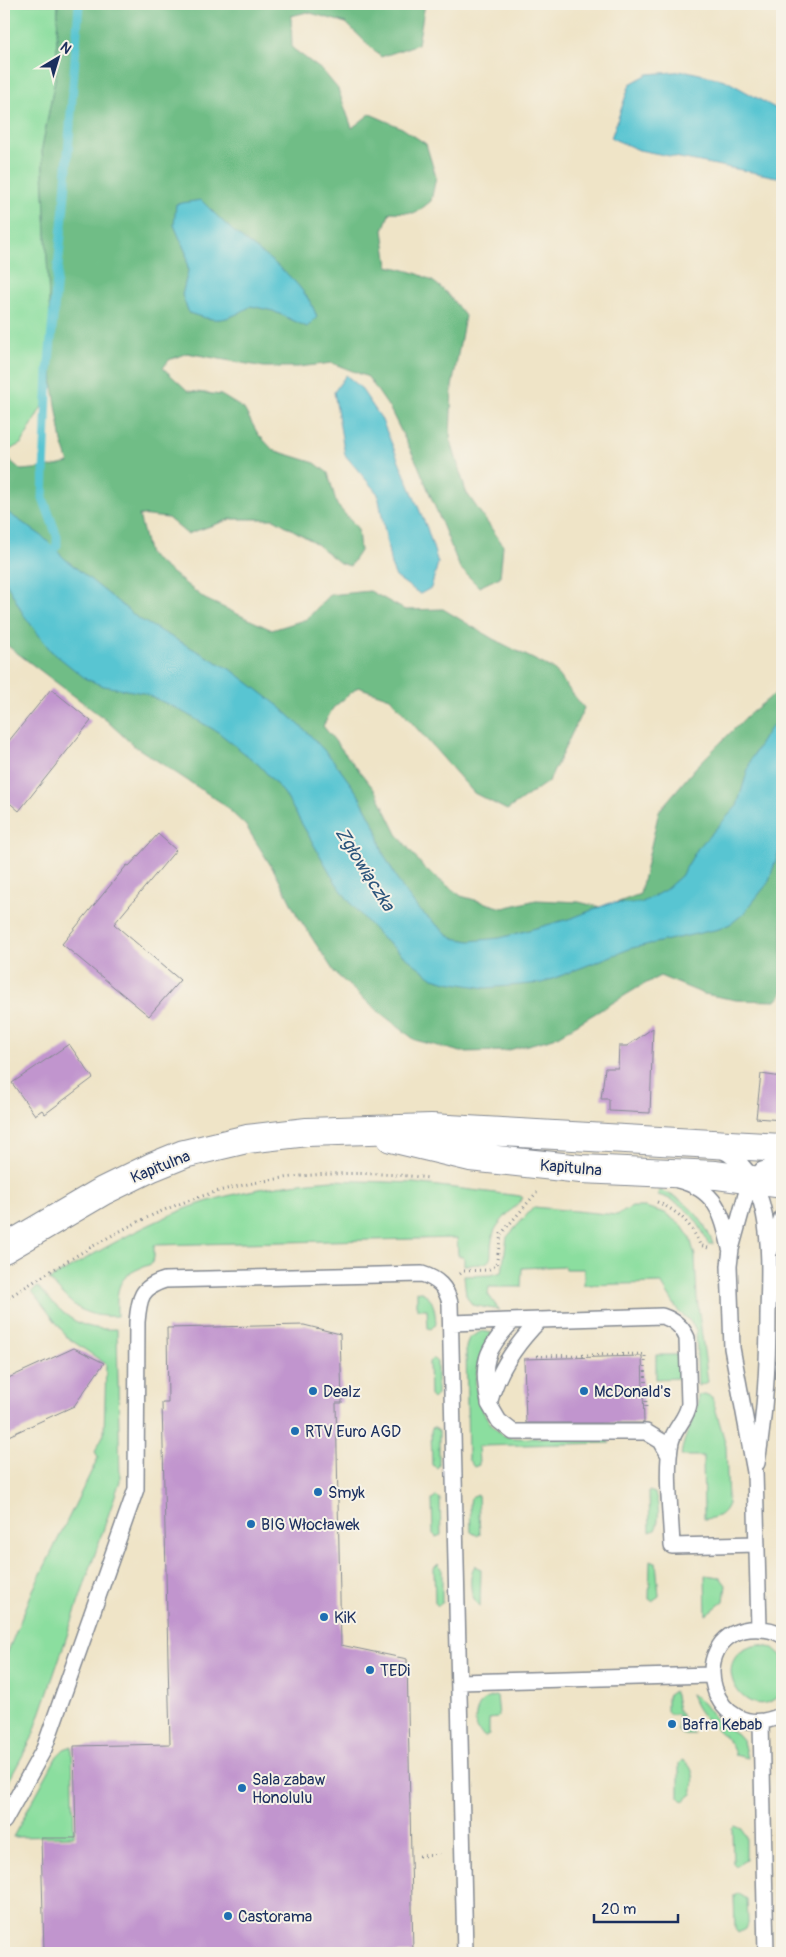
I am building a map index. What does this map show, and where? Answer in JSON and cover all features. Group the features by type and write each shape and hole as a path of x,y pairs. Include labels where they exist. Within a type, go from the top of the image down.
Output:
{"street":[{"name":"Kapitulna","path":"4,1249 103,1191 152,1167 184,1154 247,1139 307,1132 431,1128 478,1129 782,1148"},
{"name":"Kapitulna","path":"363,1131 470,1157 651,1174 716,1175 782,1184"}],"lane":[{"path":"710,1144 727,1152 739,1161 752,1181 762,1207 770,1252 775,1361 766,1402 755,1472"},
{"path":"759,1628 755,1472 732,1348 728,1284 731,1249 744,1200 752,1181 762,1170 782,1164"},
{"path":"651,1174 687,1182 710,1196 722,1215 731,1249"},
{"path":"770,1252 782,1217"},
{"path":"4,1821 44,1749 136,1489 138,1314 140,1300 146,1289 153,1284 165,1280 416,1274 429,1276 446,1289 450,1303 452,1323 465,1953"},
{"path":"452,1323 662,1316 678,1324 687,1338 689,1404 687,1414 673,1435 669,1455 672,1546 757,1544"},
{"path":"489,1404 500,1373 525,1337 540,1320"},
{"path":"513,1321 493,1344 485,1363 484,1383 489,1404 499,1421 513,1432 646,1432 661,1441 669,1455"},
{"path":"782,1635 759,1628 744,1630 730,1637 720,1647 713,1660 711,1675 714,1690 721,1704 732,1714 746,1721 761,1722 782,1715"},
{"path":"459,1682 711,1675"},
{"path":"761,1722 766,1953"}],"path":[{"path":"4,1300 129,1227 188,1201 224,1190 277,1178 341,1173 378,1173 436,1179"},
{"path":"528,1190 546,1192"},
{"path":"446,1289 464,1271 487,1270 496,1266 501,1234 537,1191"},
{"path":"649,1200 673,1210 681,1216 695,1232 700,1245"},
{"path":"540,1320 542,1332 531,1353 536,1356 645,1354 646,1432"}],"green space":[{"path":"4,4 58,4 56,75 42,148 53,386 22,443 4,453"},
{"path":"58,4 425,4 418,44 381,57 346,23 307,12 291,16 292,48 323,71 338,89 352,128 370,114 402,128 426,144 436,177 431,201 416,213 390,212 383,230 388,266 414,273 432,281 448,295 465,316 452,387 450,438 466,492 503,545 500,577 479,587 460,568 418,465 390,409 368,377 332,363 298,367 264,367 187,353 169,360 163,368 188,391 221,395 244,409 258,434 273,450 315,463 328,473 337,505 358,529 360,551 350,566 340,563 312,541 274,519 231,519 187,534 168,518 139,515 149,555 205,599 272,630 307,619 329,595 370,591 405,610 443,609 493,639 553,669 584,708 549,781 507,810 474,793 390,698 358,687 333,708 323,726 377,793 397,834 425,869 461,896 503,908 536,900 579,902 603,908 640,894 659,811 697,766 747,716 782,688 782,994 776,1001 736,1000 704,994 660,976 554,1038 505,1051 461,1052 415,1040 373,1007 335,973 297,915 278,877 246,826 222,803 133,745 106,720 4,643 4,455 21,470 46,468 69,463 62,442 53,386 42,148 56,75"},
{"path":"332,1180 414,1183 520,1196 523,1198 496,1228 490,1258 484,1263 464,1265 464,1258 458,1255 457,1238 154,1245 154,1258 151,1264 132,1272 122,1282 117,1296 117,1316 94,1315 78,1308 49,1280 97,1252 163,1218 198,1204 255,1190"},
{"path":"659,1190 677,1198 699,1217 713,1244 708,1244 700,1227 683,1207 658,1195"},
{"path":"534,1207 617,1215 632,1207 645,1207 665,1213 682,1226 690,1238 695,1256 697,1298 708,1382 698,1386 696,1330 689,1320 679,1312 661,1283 584,1285 584,1269 565,1269 564,1266 522,1268 521,1287 489,1287 488,1294 499,1310 472,1305 466,1295 464,1276 491,1275 502,1272 507,1237"},
{"path":"38,1287 64,1313 81,1324 103,1329 117,1329 120,1481 32,1738 4,1790 4,1661 33,1590 98,1458 95,1451 104,1434 106,1364 68,1338 32,1291"},
{"path":"417,1291 427,1295 432,1303 436,1324 431,1329 428,1328 427,1309 417,1309"},
{"path":"482,1331 492,1333 483,1351 477,1370 476,1389 484,1413 500,1433 508,1437 518,1438 592,1437 603,1439 610,1443 478,1446 479,1465 474,1467 468,1459 466,1347 469,1338"},
{"path":"656,1355 678,1355 679,1378 656,1379"},
{"path":"433,1358 437,1362 437,1395 433,1399 430,1396 429,1362"},
{"path":"705,1394 712,1397 726,1445 728,1504 719,1516 704,1519 703,1456 681,1456 682,1448 696,1411 698,1395"},
{"path":"433,1427 439,1431 439,1466 437,1468 432,1465 431,1431"},
{"path":"649,1491 655,1493 658,1512 657,1526 655,1530 650,1532"},
{"path":"478,1495 480,1534 478,1536 471,1532 470,1503 471,1498"},
{"path":"437,1496 440,1499 441,1535 436,1537 433,1534 432,1500"},
{"path":"650,1560 656,1562 659,1596 652,1601 649,1599"},
{"path":"438,1564 442,1568 442,1603 438,1606 435,1603 434,1568"},
{"path":"476,1565 476,1567 481,1569 480,1606 476,1603 471,1586 473,1568"},
{"path":"705,1575 720,1577 726,1585 724,1601 706,1615"},
{"path":"759,1645 773,1648 782,1656 782,1692 769,1702 756,1703 744,1698 736,1687 731,1675 733,1662 742,1651"},
{"path":"674,1691 678,1710 694,1734 683,1734 678,1730 678,1714 670,1714 667,1711 667,1696"},
{"path":"691,1694 703,1703 717,1721 737,1734 743,1741 747,1758 735,1755 727,1739 701,1714"},
{"path":"497,1696 499,1716 489,1719 489,1735 485,1737 476,1729 475,1718 479,1707 486,1699"},
{"path":"72,1746 74,1836 13,1837 57,1756 64,1749"},
{"path":"682,1760 692,1770 694,1780 692,1794 683,1801 679,1797 679,1764"},
{"path":"735,1826 742,1829 746,1837 746,1860 736,1866 733,1863 732,1829"},
{"path":"738,1893 747,1899 748,1921 745,1929 738,1933 735,1929 734,1895"}],"water":[{"path":"687,71 725,80 782,112 782,176 777,177 639,150 611,138 630,84 648,74"},
{"path":"201,200 232,230 280,268 302,290 311,303 317,317 307,327 273,311 251,306 235,315 222,319 207,318 189,313 182,295 188,271 186,253 174,225 176,204"},
{"path":"346,375 360,387 381,418 427,528 438,563 431,588 420,594 396,577 391,565 378,494 345,455 334,392"},
{"name":"Zgłowiączka","path":"4,510 42,536 65,559 139,619 233,671 280,707 309,734 333,760 358,794 376,828 383,853 399,883 418,909 452,938 470,941 500,938 572,918 610,903 641,903 665,890 681,876 698,848 737,806 751,759 768,731 782,715 782,843 768,883 744,913 732,923 719,929 632,948 542,983 486,988 433,978 382,938 352,905 336,883 284,793 259,765 218,732 176,708 143,693 104,686 86,679 51,651 23,614 4,578"}],"building":[{"path":"51,689 91,721 19,811 4,798 4,747"},
{"path":"158,834 176,850 114,924 180,980 149,1016 62,944 127,865 129,866"},
{"path":"653,1028 650,1113 609,1111 609,1099 601,1099 605,1068 618,1068 619,1046 627,1046"},
{"path":"69,1044 93,1078 45,1114 42,1110 35,1115 12,1083"},
{"path":"761,1074 782,1077 782,1120 756,1118"},
{"path":"304,1325 340,1334 342,1403 336,1403 341,1645 407,1659 413,1953 44,1953 41,1838 76,1838 74,1746 170,1744 162,1403 168,1403 167,1328"},
{"path":"74,1348 104,1363 74,1406 4,1438 4,1380"},
{"name":"McDonald's","path":"642,1356 644,1423 526,1423 524,1359"}],"waterway":[{"path":"49,556 57,545 57,536 43,498 48,372 65,194 79,4"}],"place":[{"name":"Dealz","path":"313,1391"},
{"name":"McDonald's","path":"584,1391"},
{"name":"RTV Euro AGD","path":"295,1431"},
{"name":"Smyk","path":"318,1492"},
{"name":"BIG Włocławek","path":"251,1524"},
{"name":"KiK","path":"324,1617"},
{"name":"TEDi","path":"370,1670"},
{"name":"Bafra Kebab","path":"672,1724"},
{"name":"Sala zabaw Honolulu","path":"242,1788"},
{"name":"Castorama","path":"228,1916"}]}
